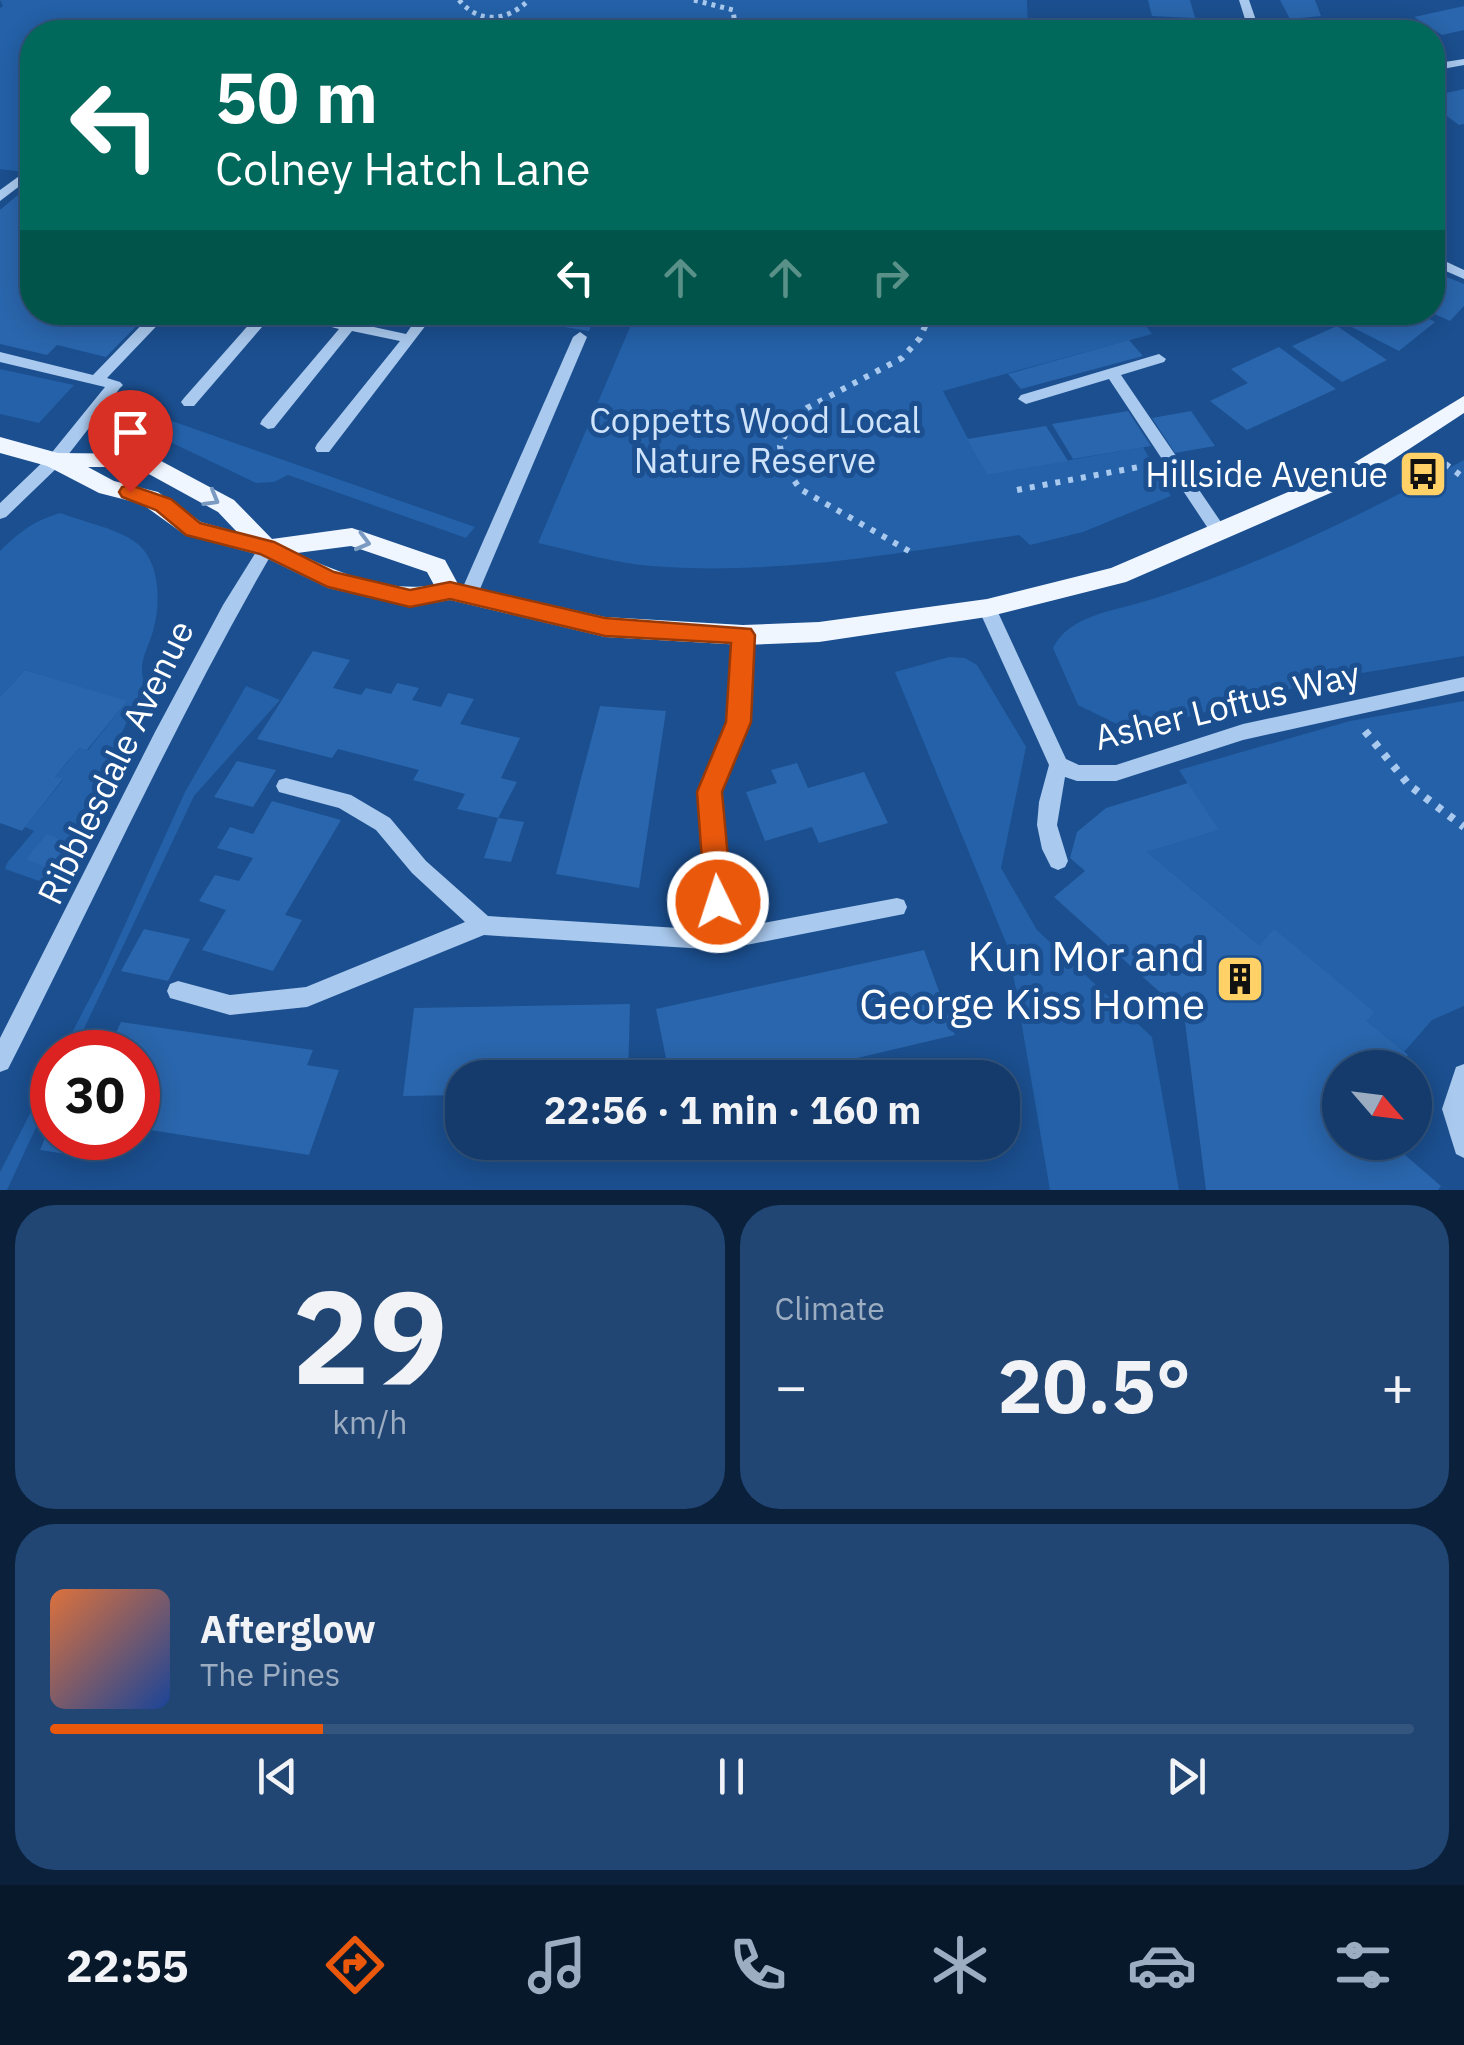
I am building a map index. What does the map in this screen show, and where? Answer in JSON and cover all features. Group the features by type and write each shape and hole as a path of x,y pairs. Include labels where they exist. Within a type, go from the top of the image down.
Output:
{"main road":[{"path":"0,445 56,460 107,487 150,498 193,529 266,548 328,579 410,598 459,593 605,627 743,635 819,632 987,608 1117,576 1357,472 1464,403"},
{"path":"56,460 140,458 226,506 266,548"},
{"path":"266,548 352,537 436,566 459,593"}],"street":[{"path":"0,197 20,180"},
{"path":"96,380 150,325"},
{"path":"189,402 257,325"},
{"path":"344,325 410,339"},
{"path":"323,448 420,325"},
{"path":"268,424 349,326"},
{"path":"459,593 580,337"},
{"path":"0,357 115,385 56,460 0,513"},
{"path":"1026,399 1159,359"},
{"path":"1112,373 1219,532"},
{"name":"Ribblesdale Avenue","path":"0,1061 54,960 146,763 219,623 266,548"},
{"name":"Asher Loftus Way","path":"987,608 1060,765 1077,773 1116,774 1243,732 1464,684"},
{"path":"721,940 710,792 738,722 743,635"},
{"path":"1058,862 1048,844 1045,824 1060,765"},
{"path":"286,786 344,801 383,824 418,868 482,925"},
{"path":"178,991 230,1005 306,997 482,925 721,940 897,907"},
{"path":"1464,1076 1454,1109 1464,1146"}],"path":[{"path":"459,0 467,11 486,19 512,14 529,0"},
{"path":"694,0 733,10 734,20"},
{"path":"909,551 897,548 875,529 801,492 789,478 780,446 797,415 910,355 927,325"},
{"path":"1018,490 1171,461"},
{"path":"1451,467 1464,478"},
{"path":"1368,736 1389,770 1404,785 1464,827"}],"green space":[{"path":"0,0 1027,0 1028,20 20,20 20,172 0,169"},
{"name":"Coppetts Wood Local Nature Reserve","path":"631,325 1145,325 1152,334 943,391 987,475 1143,447 1171,496 1083,532 1030,545 1019,535 836,561 744,568 637,564 538,543"},
{"path":"0,369 74,385 39,423 0,414"},
{"path":"152,414 475,527 466,538 288,475 274,482 256,483 164,439"},
{"path":"1464,460 1464,656 1326,679 1133,732 1078,705 1053,648 1060,637 1081,621 1187,588 1268,556"},
{"path":"61,513 119,533 144,550 157,583 157,608 143,662 144,683 58,877 42,882 5,869 7,863 34,831 25,827 63,780 55,777 79,748 88,750 126,702 25,670 0,697 0,551 28,528"},
{"path":"949,657 965,658 977,665 1026,747 1001,868 1037,930 1152,1037 1179,1190 1050,1190 1009,950 895,672"},
{"path":"246,686 280,700 194,796 83,1030 73,1030 104,971 185,792"},
{"path":"1464,701 1464,1006 1432,1020 1406,1050 1367,1021 1375,1012 1274,930 1259,945 1147,852 1218,830 1179,770 1350,721"},
{"path":"30,1114 30,1140 7,1190 0,1190 0,1172"}],"building":[{"path":"1148,0 1190,0 1195,18 1152,16"},
{"path":"1280,0 1315,0 1321,16 1290,19"},
{"path":"1464,6 1464,30 1445,34 1445,20 1414,17"},
{"path":"1464,89 1464,124 1459,125 1445,115 1445,93"},
{"path":"20,193 20,325 137,325 106,357 57,345 47,355 0,344 0,210"},
{"path":"1445,276 1464,284 1464,306 1450,321 1445,319"},
{"path":"552,325 592,325 589,331"},
{"path":"1348,325 1431,325 1399,351"},
{"path":"1337,326 1387,360 1342,382 1292,346"},
{"path":"1129,340 1143,356 1021,389 1008,374"},
{"path":"1279,347 1336,389 1247,430 1210,401 1248,383 1231,369"},
{"path":"1128,411 1151,446 1073,459 1052,424"},
{"path":"1191,411 1215,446 1175,453 1152,418"},
{"path":"1046,426 1068,461 987,475 967,439"},
{"path":"313,651 350,660 333,688 361,695 366,688 391,694 397,683 419,688 412,700 441,707 448,693 474,699 460,724 520,738 501,778 517,782 498,818 457,809 465,794 413,780 419,770 338,749 332,758 257,739"},
{"path":"25,670 127,701 87,750 79,748 67,762 55,777 63,779 22,831 0,823 0,697"},
{"path":"600,706 666,711 639,888 556,874"},
{"path":"237,761 276,770 253,807 214,797"},
{"path":"797,763 808,788 864,772 888,823 819,843 812,827 765,841 746,792 777,783 771,770"},
{"name":"Kun Mor and George Kiss Home","path":"1188,783 1219,830 1147,852 1259,945 1274,929 1375,1012 1367,1021 1402,1050 1322,1050 1322,1160 1411,1160 1441,1186 1438,1190 1206,1190 1184,1014 1054,897 1085,871 1070,858 1077,832 1106,808"},
{"path":"272,801 341,820 285,915 302,920 273,971 202,950 226,910 199,901 215,875 239,881 253,858 217,848 230,827 253,834"},
{"path":"498,818 524,822 511,862 484,858"},
{"path":"47,834 68,843 48,868 26,859"},
{"path":"144,929 190,939 168,981 121,971"},
{"path":"924,950 955,1035 849,1060 666,1060 656,1009"},
{"path":"630,1004 628,1060 445,1060 445,1095 403,1096 414,1008"},
{"path":"121,1022 313,1050 307,1065 339,1070 309,1155 160,1131 160,1030 117,1030"}],"place":[{"name":"Hillside Avenue","path":"1423,474"},
{"name":"Kun Mor and George Kiss Home","path":"1240,979"}],"route":[{"path":"130,492 164,505 193,529 266,548 328,579 410,598 450,591 605,627 690,635 743,635 738,722 710,792 718,902"}]}
